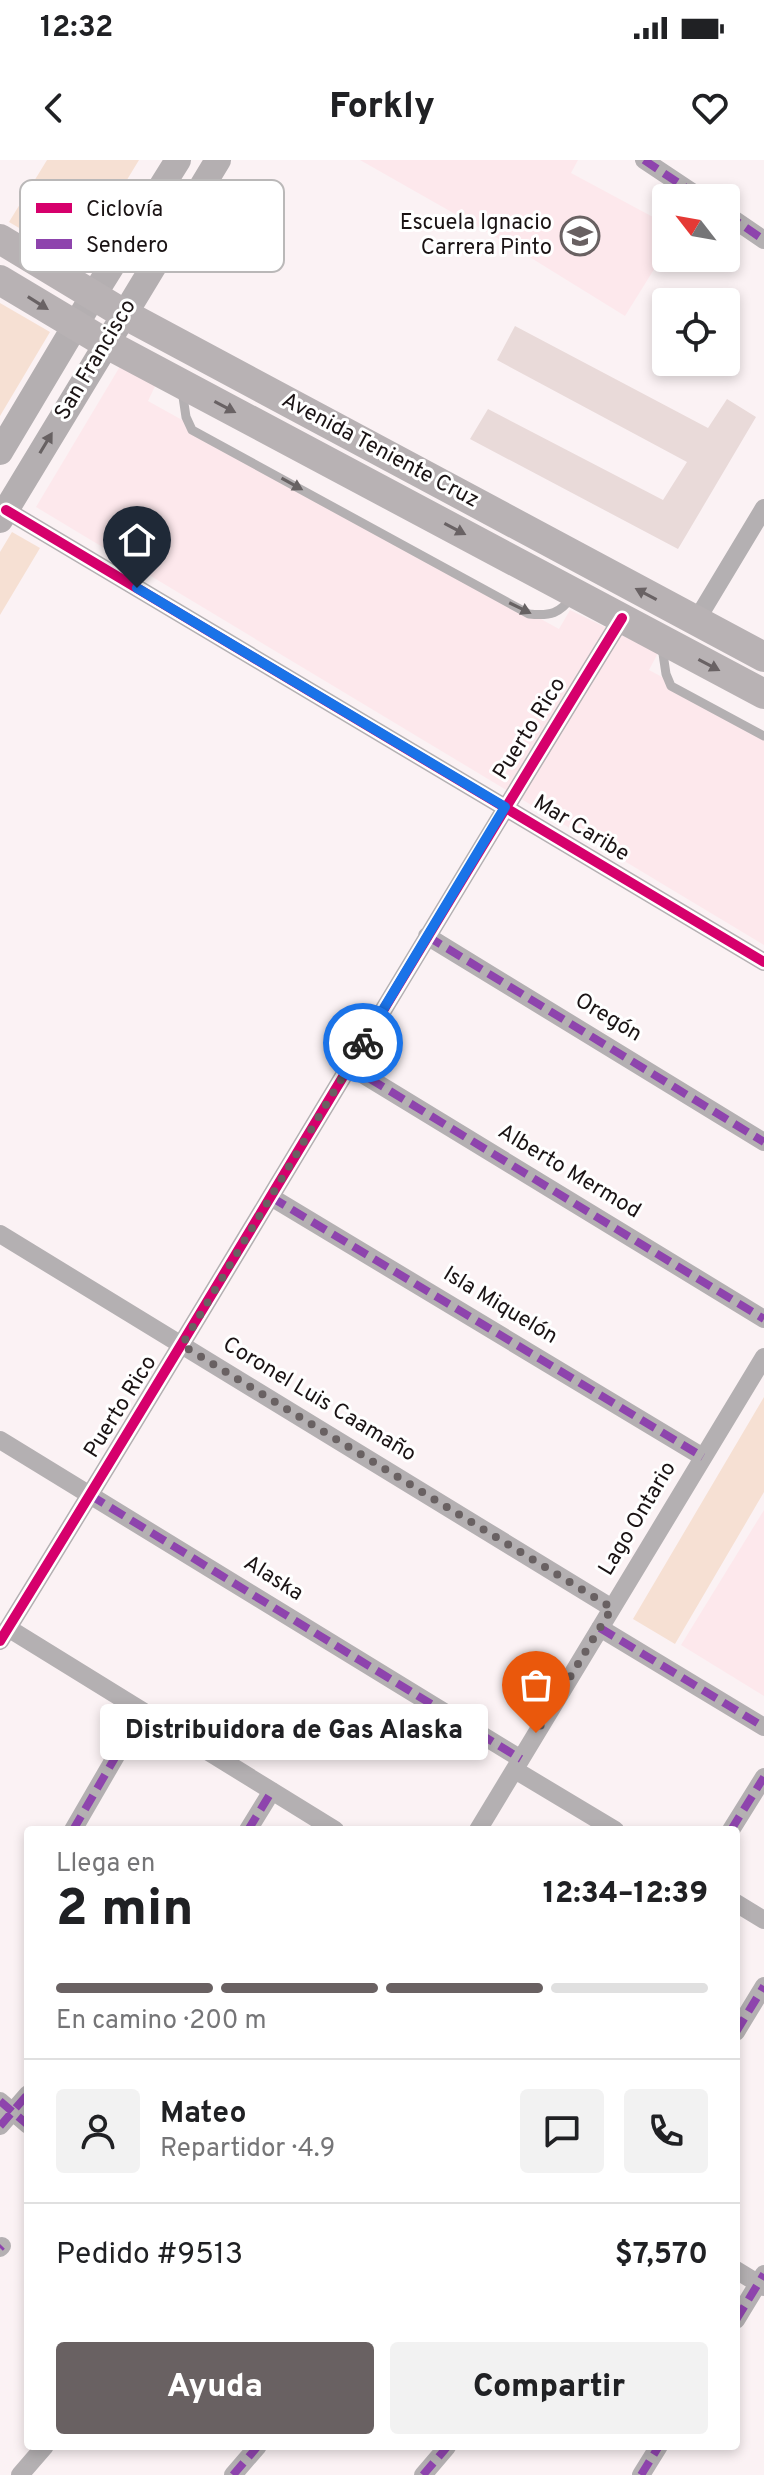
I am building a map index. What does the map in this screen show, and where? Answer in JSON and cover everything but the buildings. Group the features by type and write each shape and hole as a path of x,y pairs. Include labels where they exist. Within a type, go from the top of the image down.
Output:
{"main road":[{"name":"San Francisco","path":"166,180 178,160"},
{"name":"San Francisco","path":"206,180 218,160"},
{"name":"Avenida Teniente Cruz","path":"0,239 20,251"},
{"name":"Avenida Teniente Cruz","path":"54,272 124,314 764,657"},
{"name":"San Francisco","path":"0,452 108,272"},
{"name":"San Francisco","path":"3,515 150,272"},
{"name":"Avenida Teniente Cruz","path":"0,280 107,344 764,694"}],"street":[{"path":"644,160 680,184"},
{"path":"740,224 764,240"},
{"path":"696,621 764,508"},
{"name":"Mar Caribe","path":"3,515 505,807 764,962"},
{"name":"Puerto Rico","path":"4,1634 622,618"},
{"name":"Oregón","path":"427,936 764,1142"},
{"name":"Alberto Mermod","path":"349,1066 764,1319"},
{"name":"Isla Miquelón","path":"271,1197 703,1457"},
{"name":"Coronel Luis Caamaño","path":"0,1234 612,1608"},
{"name":"Lago Ontario","path":"480,1826 764,1357"},
{"name":"Alaska","path":"0,1440 518,1764 609,1826"},
{"path":"600,1628 764,1727"},
{"path":"4,1634 142,1711 329,1826"},
{"path":"75,1826 142,1711"},
{"path":"733,1826 764,1777"},
{"path":"250,1826 272,1791"},
{"path":"740,1905 764,1920"},
{"path":"740,2025 764,1986"},
{"path":"24,2097 4,2113 24,2123"},
{"path":"740,2272 762,2281 740,2314"},
{"path":"20,2475 42,2450"},
{"path":"233,2475 255,2450"},
{"path":"423,2475 444,2450"},
{"path":"641,2475 657,2450"}],"lane":[{"path":"661,639 671,686 764,736"}],"shaded area":[{"path":"47,160 139,160 127,180 35,180"},
{"name":"Escuela Ignacio Carrera Pinto","path":"360,160 578,160 571,173 652,216 652,272 625,316 515,248"},
{"path":"20,204 20,228 9,222"},
{"path":"0,303 50,332 0,416"},
{"path":"122,363 157,382 148,401 559,629 570,610 658,653 649,670 764,732 764,945 36,507"},
{"path":"12,532 40,548 0,615 0,552"},
{"path":"764,1397 764,1492 675,1644 633,1619"},
{"path":"764,1510 764,1696 681,1645"}],"marked path":[{"path":"644,160 680,184"},
{"path":"740,224 764,240"},
{"path":"427,936 764,1142"},
{"path":"349,1066 764,1319"},
{"path":"271,1197 703,1457"},
{"path":"90,1495 521,1759"},
{"path":"600,1628 764,1727"},
{"path":"75,1826 142,1711"},
{"path":"733,1826 764,1777"},
{"path":"250,1826 272,1791"},
{"path":"740,2025 764,1986"},
{"path":"0,2126 24,2099"},
{"path":"0,2101 24,2122"},
{"path":"740,2313 764,2274"},
{"path":"233,2475 255,2450"},
{"path":"423,2475 444,2450"},
{"path":"641,2475 657,2450"}],"cycle path":[{"path":"6,510 764,962"},
{"path":"0,1641 622,618"}],"way so far":[{"path":"363,1043 182,1345 612,1608 536,1733"}],"place":[{"name":"Escuela Ignacio Carrera Pinto","path":"580,236"},
{"name":"Distribuidora de Gas Alaska","path":"536,1733"}],"route":[{"path":"137,588 505,807 363,1043"}]}
